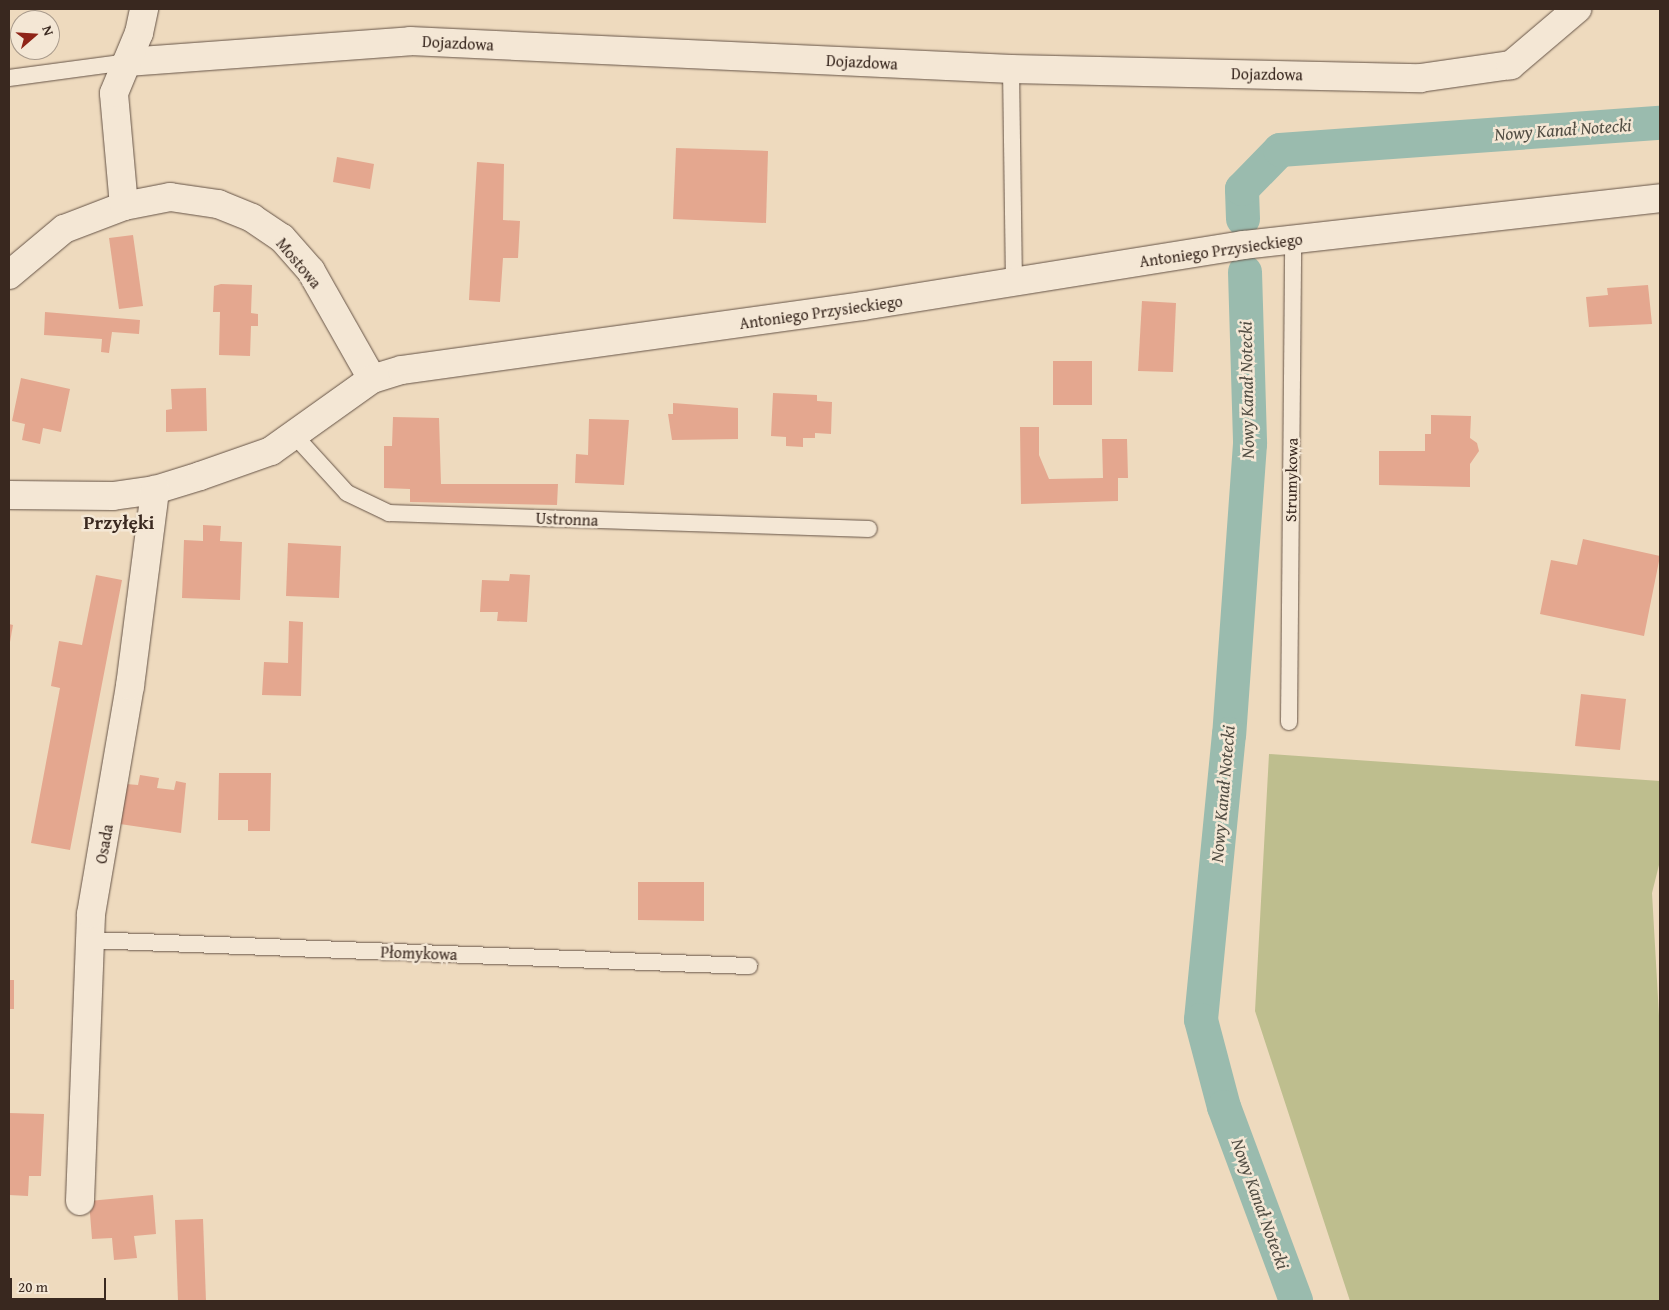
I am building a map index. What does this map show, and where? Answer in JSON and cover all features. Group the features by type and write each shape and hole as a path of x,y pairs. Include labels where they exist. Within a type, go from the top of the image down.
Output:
{"street":[{"path":"124,206 114,93 139,34 144,9"},
{"name":"Dojazdowa","path":"127,62 410,41 1011,69 1420,78 1511,65 1577,9"},
{"name":"Mostowa","path":"9,275 64,229 124,206 170,197 218,204 252,218 282,238 310,271 372,379"},
{"name":"Antoniego Przysieckiego","path":"9,495 113,496 155,490 271,451 295,436 372,379 435,364 863,306 1293,239 1660,198"},
{"name":"Osada","path":"80,1201 92,914 130,686 155,490"}],"lane":[{"path":"9,78 127,62"},
{"path":"1011,69 1014,282"},
{"name":"Strumykowa","path":"1289,722 1293,239"},
{"name":"Ustronna","path":"295,436 347,493 389,513 869,529"},
{"name":"Płomykowa","path":"90,940 748,966"}],"green space":[{"path":"1269,754 1660,781 1660,861 1652,893 1660,1033 1660,1301 1350,1301 1255,1011"}],"building":[{"path":"676,148 768,151 766,223 673,219"},
{"path":"337,157 374,164 370,189 333,182"},
{"path":"477,162 504,164 503,220 520,221 518,258 503,258 500,302 469,300"},
{"path":"133,235 143,306 119,309 109,238"},
{"path":"221,284 252,285 251,313 258,314 258,326 251,326 250,356 219,355 220,312 213,312 214,286"},
{"path":"1648,285 1652,324 1589,327 1586,297 1608,295 1607,288"},
{"path":"1142,301 1176,303 1173,372 1138,371"},
{"path":"45,312 140,320 139,334 112,332 109,353 101,352 102,339 44,335"},
{"path":"1053,361 1092,361 1092,405 1053,405"},
{"path":"21,378 70,389 61,432 43,428 40,444 22,440 25,424 12,421"},
{"path":"206,388 207,431 166,432 166,410 172,409 171,389"},
{"path":"773,393 817,395 817,401 832,402 831,434 815,433 815,438 803,438 803,447 786,446 786,437 771,436"},
{"path":"673,403 738,408 738,439 672,440 668,414 673,414"},
{"path":"1431,415 1471,416 1470,438 1477,443 1479,451 1470,464 1470,487 1379,485 1379,451 1425,451 1425,434 1431,434"},
{"path":"393,417 439,418 441,484 558,484 557,505 410,502 410,489 384,488 384,446 392,446"},
{"path":"589,419 629,420 624,485 575,483 576,454 588,455"},
{"path":"1020,427 1039,427 1039,455 1049,479 1103,478 1102,439 1127,439 1128,478 1118,478 1118,501 1021,504"},
{"path":"203,525 221,526 220,541 242,542 240,600 182,598 184,540 203,541"},
{"path":"1583,539 1660,556 1644,636 1540,614 1551,560 1577,565"},
{"path":"288,543 341,546 339,598 286,596"},
{"path":"510,574 530,575 527,622 497,621 498,612 480,612 482,580 509,581"},
{"path":"96,575 122,580 70,850 31,843 60,688 51,686 59,641 82,645"},
{"path":"289,621 303,622 301,696 262,695 264,662 288,663"},
{"path":"9,624 13,625 10,642 9,642"},
{"path":"1581,694 1626,699 1620,750 1575,746"},
{"path":"219,773 271,773 270,831 248,831 248,820 218,820"},
{"path":"140,775 159,778 157,788 174,790 176,781 186,783 181,833 120,824 126,784 138,785"},
{"path":"638,882 704,882 704,921 638,920"},
{"path":"9,980 14,980 14,1009 9,1009"},
{"path":"9,1113 44,1114 41,1176 29,1176 28,1196 9,1195"},
{"path":"153,1195 156,1234 134,1236 137,1258 114,1260 112,1238 92,1239 89,1201"},
{"path":"203,1219 206,1301 178,1301 175,1220"}],"waterway":[{"name":"Nowy Kanał Notecki","path":"1243,219 1242,189 1280,150 1660,123"},
{"name":"Nowy Kanał Notecki","path":"1245,272 1250,444 1229,734 1201,1020 1224,1107 1296,1301"}],"district":[{"name":"Przyłęki","path":"119,523"}]}
